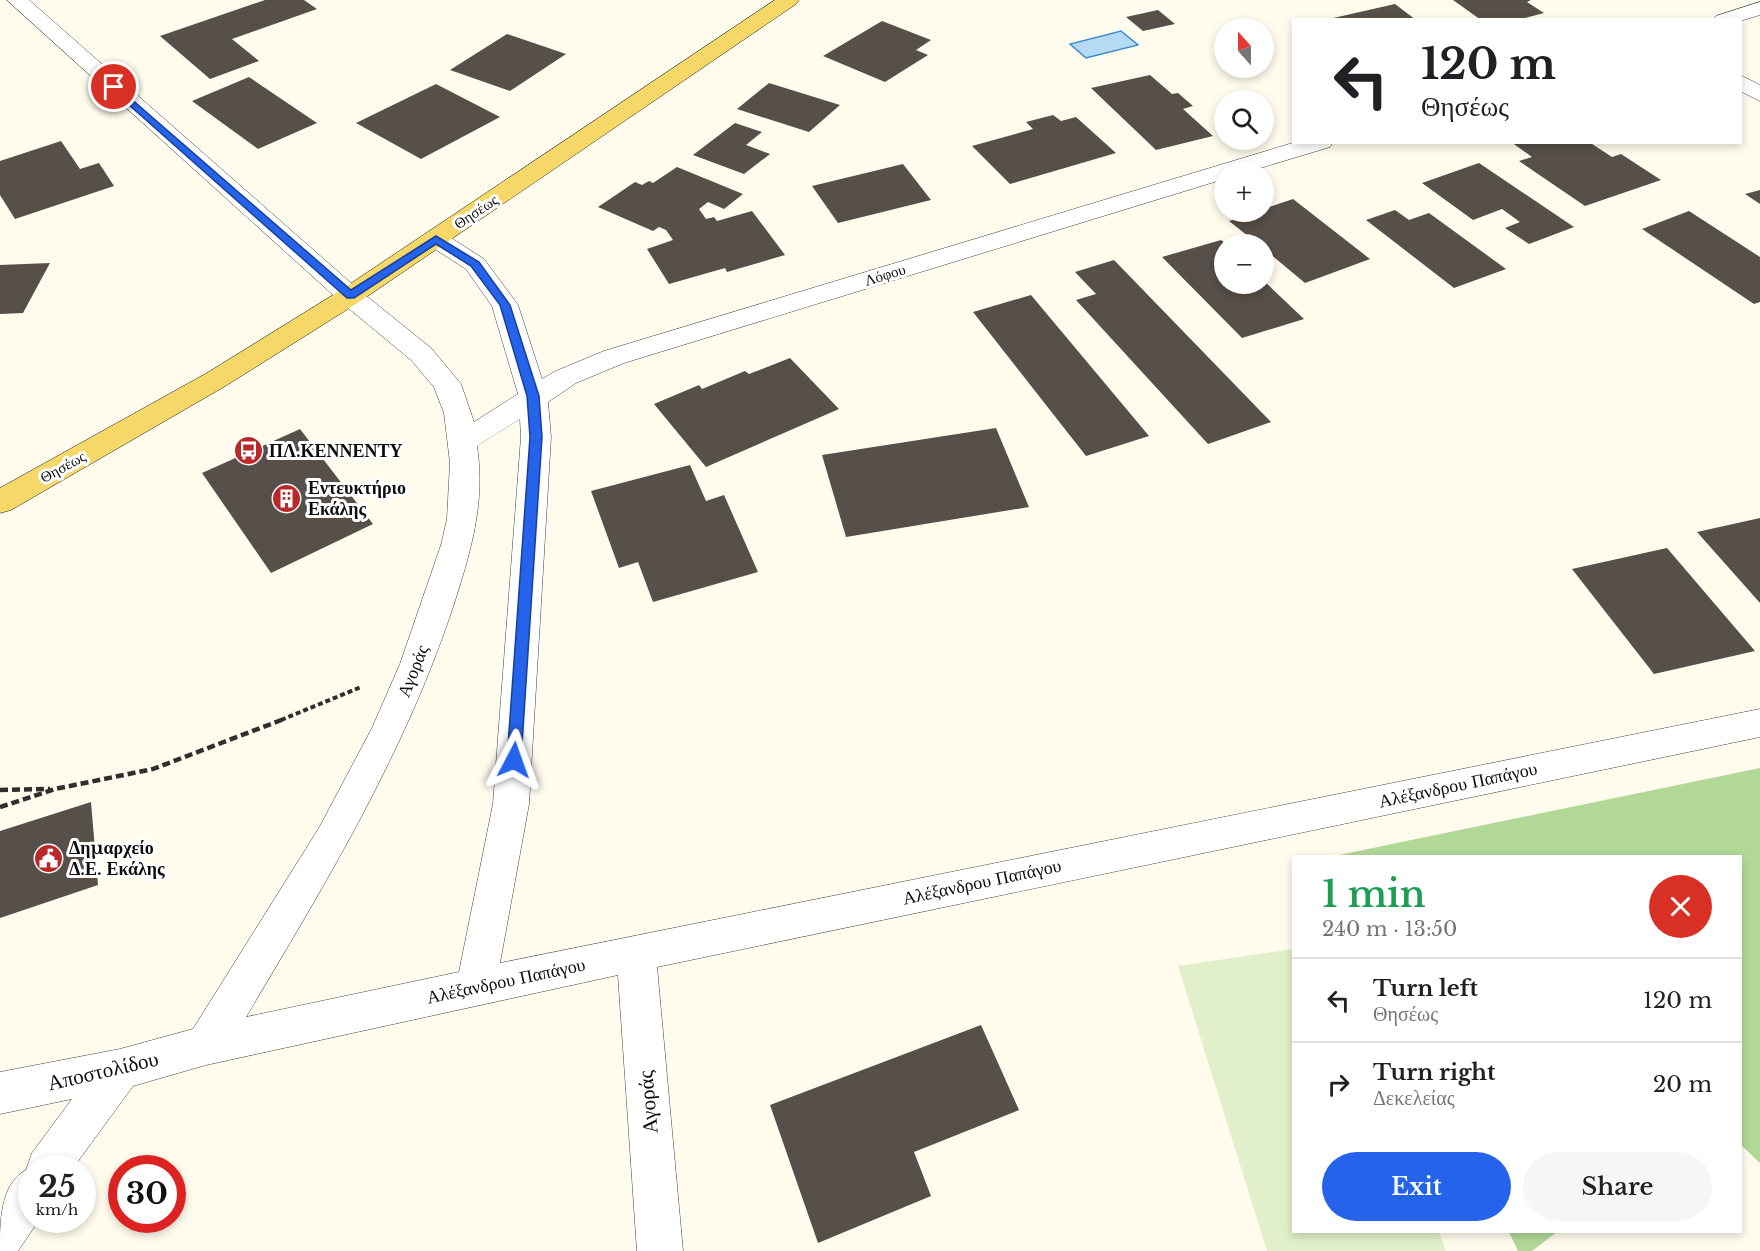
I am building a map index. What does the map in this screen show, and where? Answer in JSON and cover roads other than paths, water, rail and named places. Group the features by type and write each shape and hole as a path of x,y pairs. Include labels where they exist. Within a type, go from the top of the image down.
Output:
{"main road":[{"name":"Θησέως","path":"0,502 217,379 350,296 789,0"}],"street":[{"name":"Αγοράς","path":"17,0 436,370 447,384 454,401 463,442 464,483 457,545 417,664 370,769 332,839 206,1046"},
{"path":"1729,18 1760,8"},
{"path":"1742,83 1760,94"},
{"name":"Λόφου","path":"463,442 566,377 614,357 1315,144"},
{"path":"436,239 475,264 505,305 533,396 536,437 511,804 476,987"},
{"name":"Αλέξανδρου Παπάγου","path":"206,1046 636,953 1760,723"},
{"name":"Αγοράς","path":"636,953 660,1251"},
{"name":"Αποστολίδου","path":"0,1093 120,1069 206,1046"},
{"path":"57,1155 120,1069"},
{"path":"0,1238 18,1211"}],"water":[{"path":"1121,31 1138,45 1086,58 1070,44"}],"place":[{"name":"ΠΛ.ΚΕΝΝΕΝΤΥ","path":"248,451"},
{"name":"Εντευκτήριο Εκάλης","path":"287,498"},
{"name":"Δημαρχείο Δ.Ε. Εκάλης","path":"48,858"}]}
